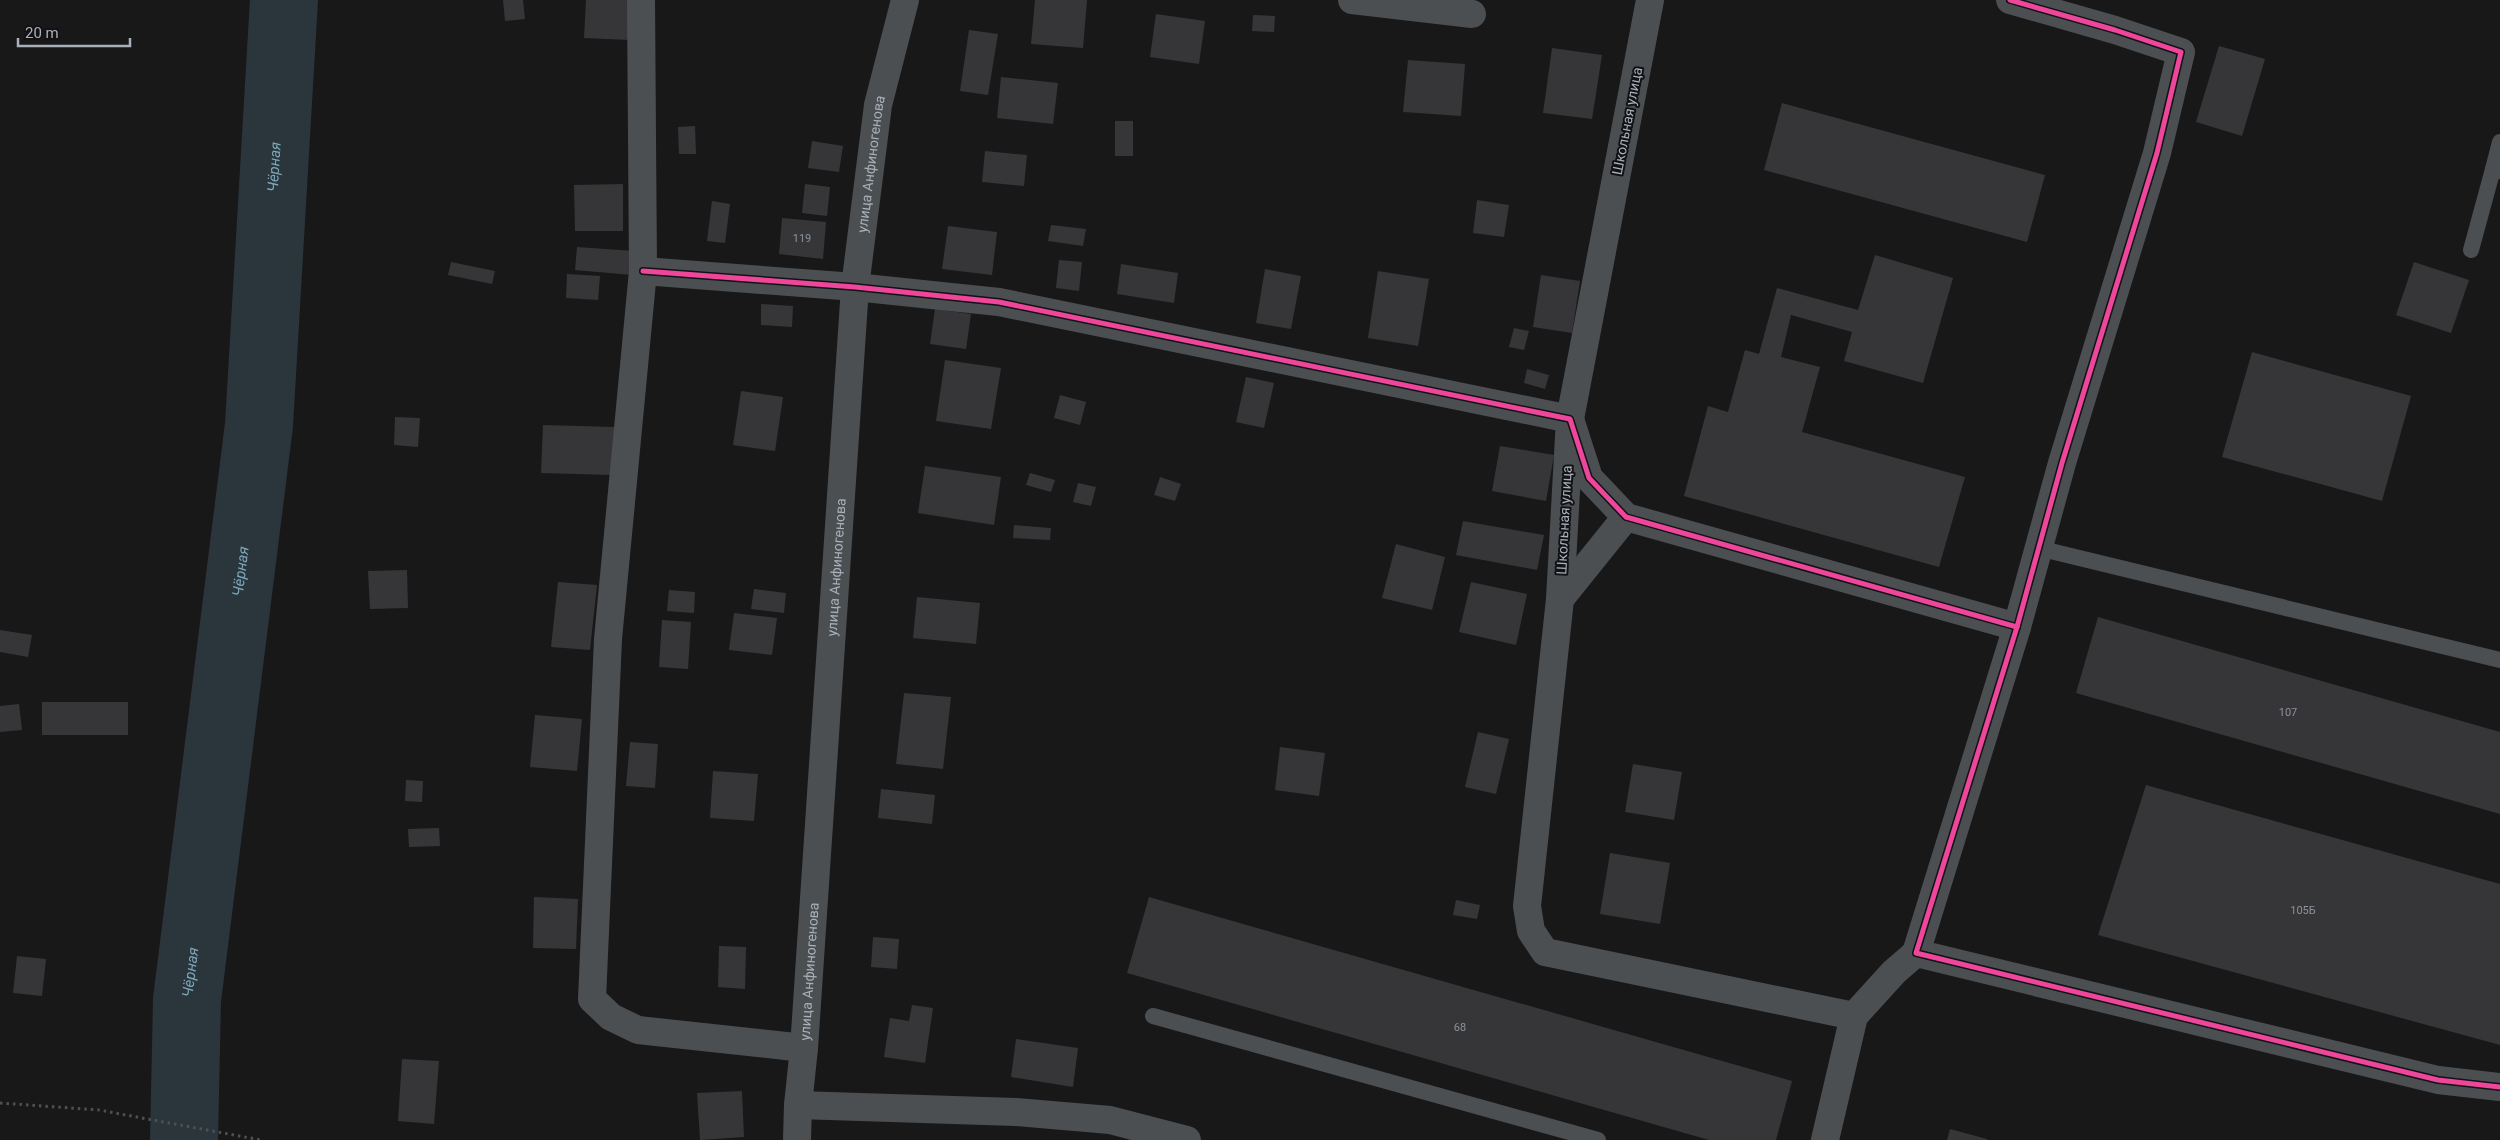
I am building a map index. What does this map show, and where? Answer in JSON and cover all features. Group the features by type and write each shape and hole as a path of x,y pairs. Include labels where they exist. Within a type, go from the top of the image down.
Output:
{"street":[{"path":"641,0 643,270 608,639 592,999 611,1017 638,1030 804,1048"},
{"name":"улица Анфиногенова","path":"798,1140 798,1105 804,1048 855,287 878,106 905,0"},
{"path":"1352,0 1472,14"},
{"name":"Школьная улица","path":"1650,0 1570,419 1560,599 1527,906 1531,931 1545,952 1854,1016"},
{"path":"1825,1140 1854,1016 1894,972 1916,953 2017,627 2062,463 2157,153 2181,52 2115,30 2010,0"},
{"path":"643,270 855,287 999,302 1570,419 1589,478 1626,517 2017,627"},
{"path":"1560,599 1626,517"},
{"path":"1916,953 2438,1080 2500,1087"},
{"path":"798,1105 1016,1112 1110,1120 1187,1140"}],"lane":[{"path":"2471,250 2496,170 2500,142"},
{"path":"2038,548 2500,660"},
{"path":"1152,1016 1598,1140"}],"path":[{"path":"0,1103 99,1110 260,1140"}],"building":[{"path":"503,0 523,0 525,19 505,21"},
{"path":"586,0 631,0 629,40 584,38"},
{"path":"1035,0 1087,0 1083,48 1031,44"},
{"path":"1156,14 1205,21 1199,64 1150,57"},
{"path":"1253,15 1275,16 1274,32 1252,31"},
{"path":"969,30 998,34 988,95 960,91"},
{"path":"2219,46 2265,59 2242,136 2196,122"},
{"path":"1552,48 1602,55 1592,119 1543,113"},
{"path":"1408,60 1465,64 1461,116 1403,112"},
{"path":"1001,77 1058,83 1053,124 997,118"},
{"path":"1782,103 2045,175 2027,242 1764,170"},
{"path":"1115,121 1133,121 1133,156 1115,156"},
{"path":"695,126 696,154 679,154 678,127"},
{"path":"812,141 843,146 839,172 808,168"},
{"path":"985,151 1027,155 1024,186 982,182"},
{"path":"623,184 623,231 575,231 574,185"},
{"path":"805,184 830,187 827,216 802,213"},
{"path":"1477,200 1509,205 1504,237 1473,233"},
{"path":"712,201 730,204 725,243 707,241"},
{"path":"782,218 826,222 823,259 779,254"},
{"path":"1051,225 1086,229 1083,246 1048,241"},
{"path":"948,226 997,232 992,275 942,269"},
{"path":"577,247 634,251 632,275 575,270"},
{"path":"1875,255 1953,278 1923,383 1844,361 1852,332 1791,315 1781,357 1820,367 1802,432 1965,477 1939,567 1684,496 1708,406 1728,412 1745,350 1759,354 1777,288 1858,310"},
{"path":"1059,260 1082,262 1079,291 1056,288"},
{"path":"451,262 495,271 492,284 448,275"},
{"path":"2414,262 2469,280 2451,333 2396,315"},
{"path":"1121,264 1178,273 1174,303 1117,294"},
{"path":"1265,269 1301,276 1291,329 1256,323"},
{"path":"1378,271 1429,279 1418,346 1368,338"},
{"path":"567,274 600,276 598,300 566,298"},
{"path":"1541,275 1580,281 1572,333 1533,327"},
{"path":"761,304 793,306 792,327 761,325"},
{"path":"935,309 971,314 966,349 930,344"},
{"path":"1514,328 1529,331 1524,350 1509,347"},
{"path":"2252,352 2411,396 2382,501 2222,457"},
{"path":"945,360 1001,368 991,429 936,421"},
{"path":"1527,369 1549,375 1545,389 1524,383"},
{"path":"1246,377 1274,383 1264,428 1236,422"},
{"path":"741,391 783,397 775,451 733,445"},
{"path":"1060,395 1086,402 1080,425 1054,418"},
{"path":"395,417 420,418 418,447 394,445"},
{"path":"543,425 615,427 613,475 541,473"},
{"path":"1500,446 1554,455 1546,501 1492,491"},
{"path":"925,466 1001,477 994,525 918,513"},
{"path":"1030,473 1055,480 1051,492 1026,485"},
{"path":"1160,477 1181,484 1175,501 1154,495"},
{"path":"1078,483 1096,487 1091,506 1073,502"},
{"path":"1463,521 1544,535 1537,570 1456,555"},
{"path":"1014,525 1051,528 1050,540 1013,538"},
{"path":"1396,544 1445,557 1432,610 1382,598"},
{"path":"407,570 408,608 370,609 368,571"},
{"path":"558,582 597,585 590,650 551,647"},
{"path":"1471,582 1527,594 1516,645 1459,632"},
{"path":"754,589 786,593 784,613 751,609"},
{"path":"669,590 695,592 694,613 667,611"},
{"path":"917,597 980,603 976,644 913,638"},
{"path":"734,613 777,618 772,655 729,650"},
{"path":"2098,617 2500,732 2500,814 2076,693"},
{"path":"662,620 691,622 688,669 659,667"},
{"path":"0,630 32,635 28,657 0,652"},
{"path":"904,693 951,697 943,769 896,764"},
{"path":"42,702 128,702 128,735 42,735"},
{"path":"19,704 22,730 0,732 0,706"},
{"path":"535,715 582,719 577,771 530,767"},
{"path":"1478,732 1509,739 1496,794 1465,787"},
{"path":"630,742 658,744 655,788 626,786"},
{"path":"1280,747 1325,753 1319,796 1275,790"},
{"path":"1633,764 1682,772 1674,820 1625,812"},
{"path":"713,771 758,774 754,821 710,818"},
{"path":"406,780 423,781 422,802 405,801"},
{"path":"2146,785 2500,884 2500,1045 2098,935"},
{"path":"881,789 935,795 932,824 878,818"},
{"path":"439,828 440,846 409,847 408,829"},
{"path":"1610,853 1670,863 1660,924 1600,914"},
{"path":"534,897 578,899 576,949 533,948"},
{"path":"1149,897 1792,1081 1776,1140 1709,1140 1127,973"},
{"path":"1456,900 1480,905 1477,919 1453,915"},
{"path":"873,937 899,939 897,969 871,967"},
{"path":"719,946 746,947 745,989 718,987"},
{"path":"17,956 46,959 42,996 13,993"},
{"path":"912,1005 933,1008 925,1063 884,1057 890,1018 909,1021"},
{"path":"1016,1039 1078,1048 1073,1087 1011,1077"},
{"path":"402,1059 439,1061 434,1124 398,1121"},
{"path":"742,1091 744,1137 700,1140 697,1093"},
{"path":"1950,1129 1987,1139 1987,1140 1947,1140"}],"waterway":[{"name":"Чёрная","path":"184,1140 187,1000 259,425 284,0"}],"cycle path":[{"path":"2010,0 2115,30 2181,52 2157,153 2062,463 2017,627 1916,953 2438,1080 2500,1087"},
{"path":"643,271 855,287 999,302 1570,419 1589,478 1626,517 2017,627"}]}
